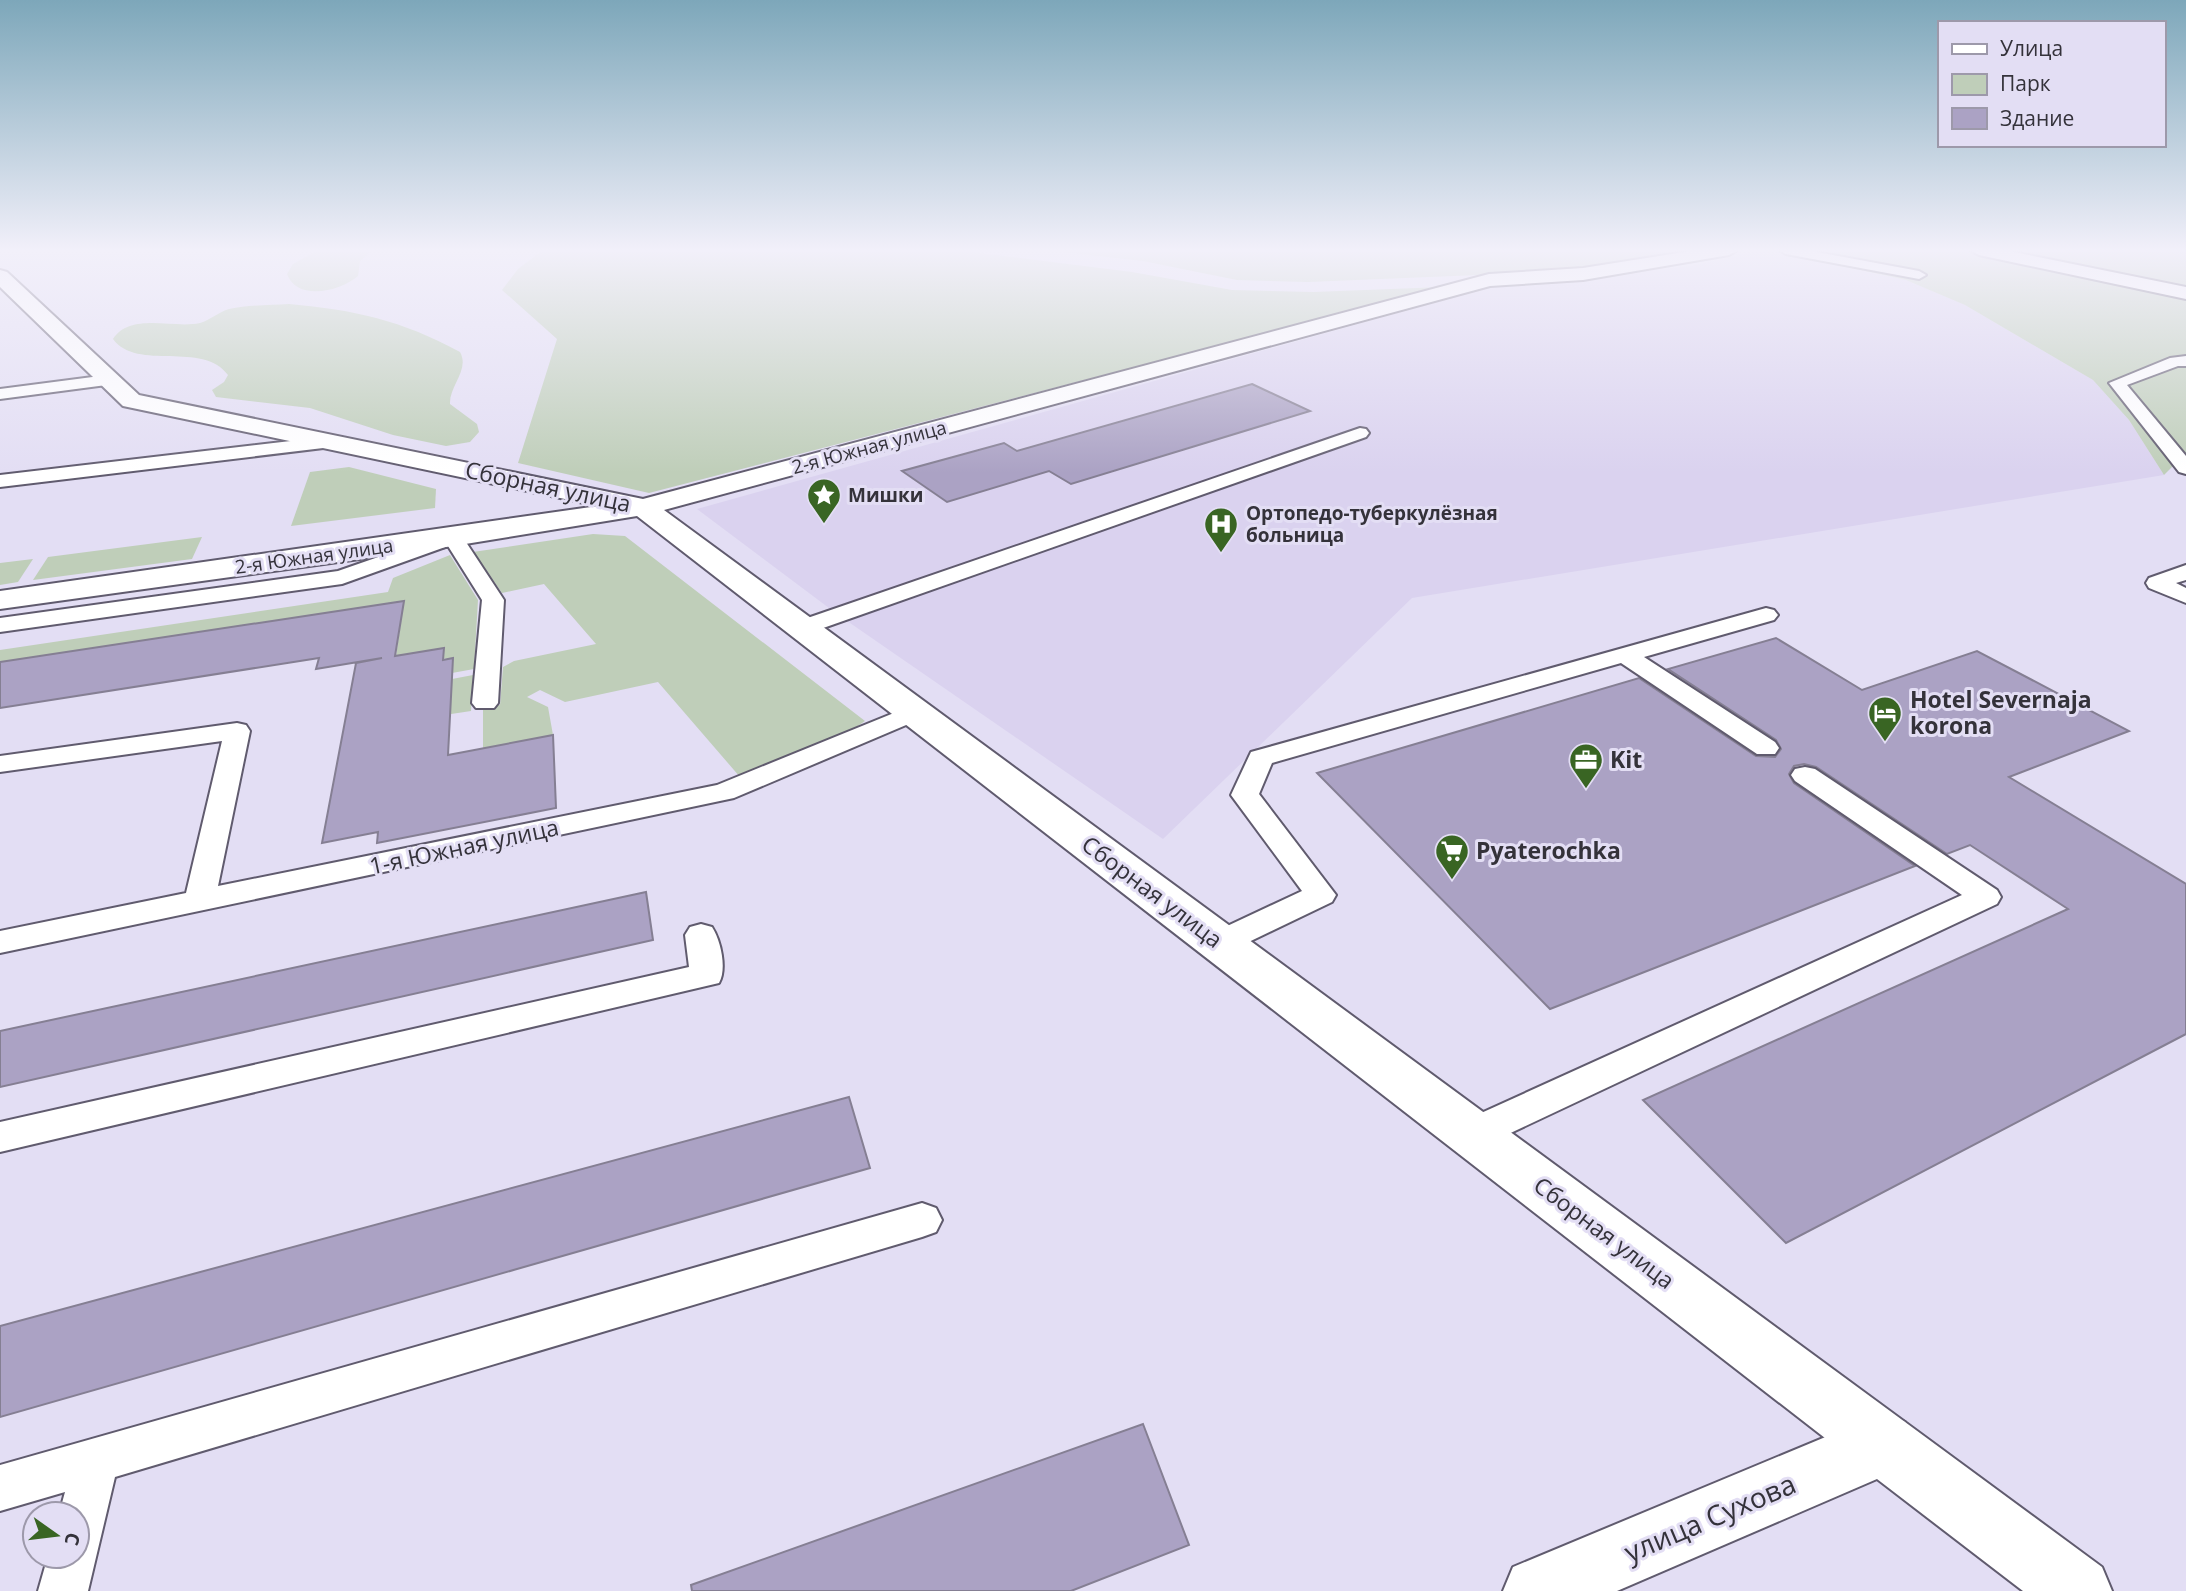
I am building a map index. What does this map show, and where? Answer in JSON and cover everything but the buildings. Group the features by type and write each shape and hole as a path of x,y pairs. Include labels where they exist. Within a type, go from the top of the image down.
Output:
{"street":[{"path":"50,324 108,380"},
{"name":"2-я Южная улица","path":"0,600 453,537 643,507 1324,324"},
{"name":"Сборная улица","path":"108,380 131,401 643,507 2078,1591"},
{"name":"улица Сухова","path":"1537,1591 1883,1444"}],"lane":[{"path":"2186,361 2176,361 2117,383 2186,468"},
{"path":"0,394 108,380"},
{"path":"801,628 1360,433"},
{"path":"0,481 334,442"},
{"path":"0,625 342,577 453,537 493,600 485,703"},
{"path":"2186,572 2157,583 2186,596"},
{"path":"1219,943 1321,895 1245,795 1261,758 1766,615"},
{"path":"1625,655 1766,748"},
{"name":"1-я Южная улица","path":"0,942 199,903 724,792 916,712"},
{"path":"0,764 237,731 199,903"},
{"path":"1472,1134 1986,897 1805,775"},
{"path":"0,1137 707,975 701,935"},
{"path":"0,1488 922,1220"},
{"path":"86,1500 96,1460"},
{"path":"64,1591 69,1570"}],"shaded area":[{"name":"Ортопедо-туберкулёзная больница","path":"1357,324 1998,324 2093,380 2129,420 2164,475 1412,598 1163,839 837,614 697,509"}],"green space":[{"path":"398,324 460,352 463,365 450,404 477,424 479,432 470,442 446,446 393,435 310,408 216,397 212,390 224,382 228,375 217,365 203,359 153,356 124,349 113,339 130,326"},
{"path":"540,324 1299,324 649,493 518,463 557,339"},
{"path":"1998,324 2186,324 2186,453 2164,475 2129,420 2093,380"},
{"path":"349,467 436,489 435,508 291,526 310,472"},
{"path":"593,534 625,536 865,721 849,732 740,777 658,682 565,702 540,690 527,697 548,707 553,735 483,748 483,708 500,705 503,667 514,661 596,644 544,584 502,593 473,552"},
{"path":"202,537 192,559 33,580 48,557"},
{"path":"450,555 478,600 474,669 452,673 453,659 396,656 404,601 0,662 0,650 388,592 393,578"},
{"path":"33,559 18,582 0,585 0,563"},
{"path":"473,675 471,711 438,716 452,679"}],"place":[{"name":"Мишки","path":"824,525"},
{"name":"Ортопедо-туберкулёзная больница","path":"1221,554"},
{"name":"Hotel Severnaja korona","path":"1885,743"},
{"name":"Kit","path":"1586,790"},
{"name":"Pyaterochka","path":"1452,881"}]}
